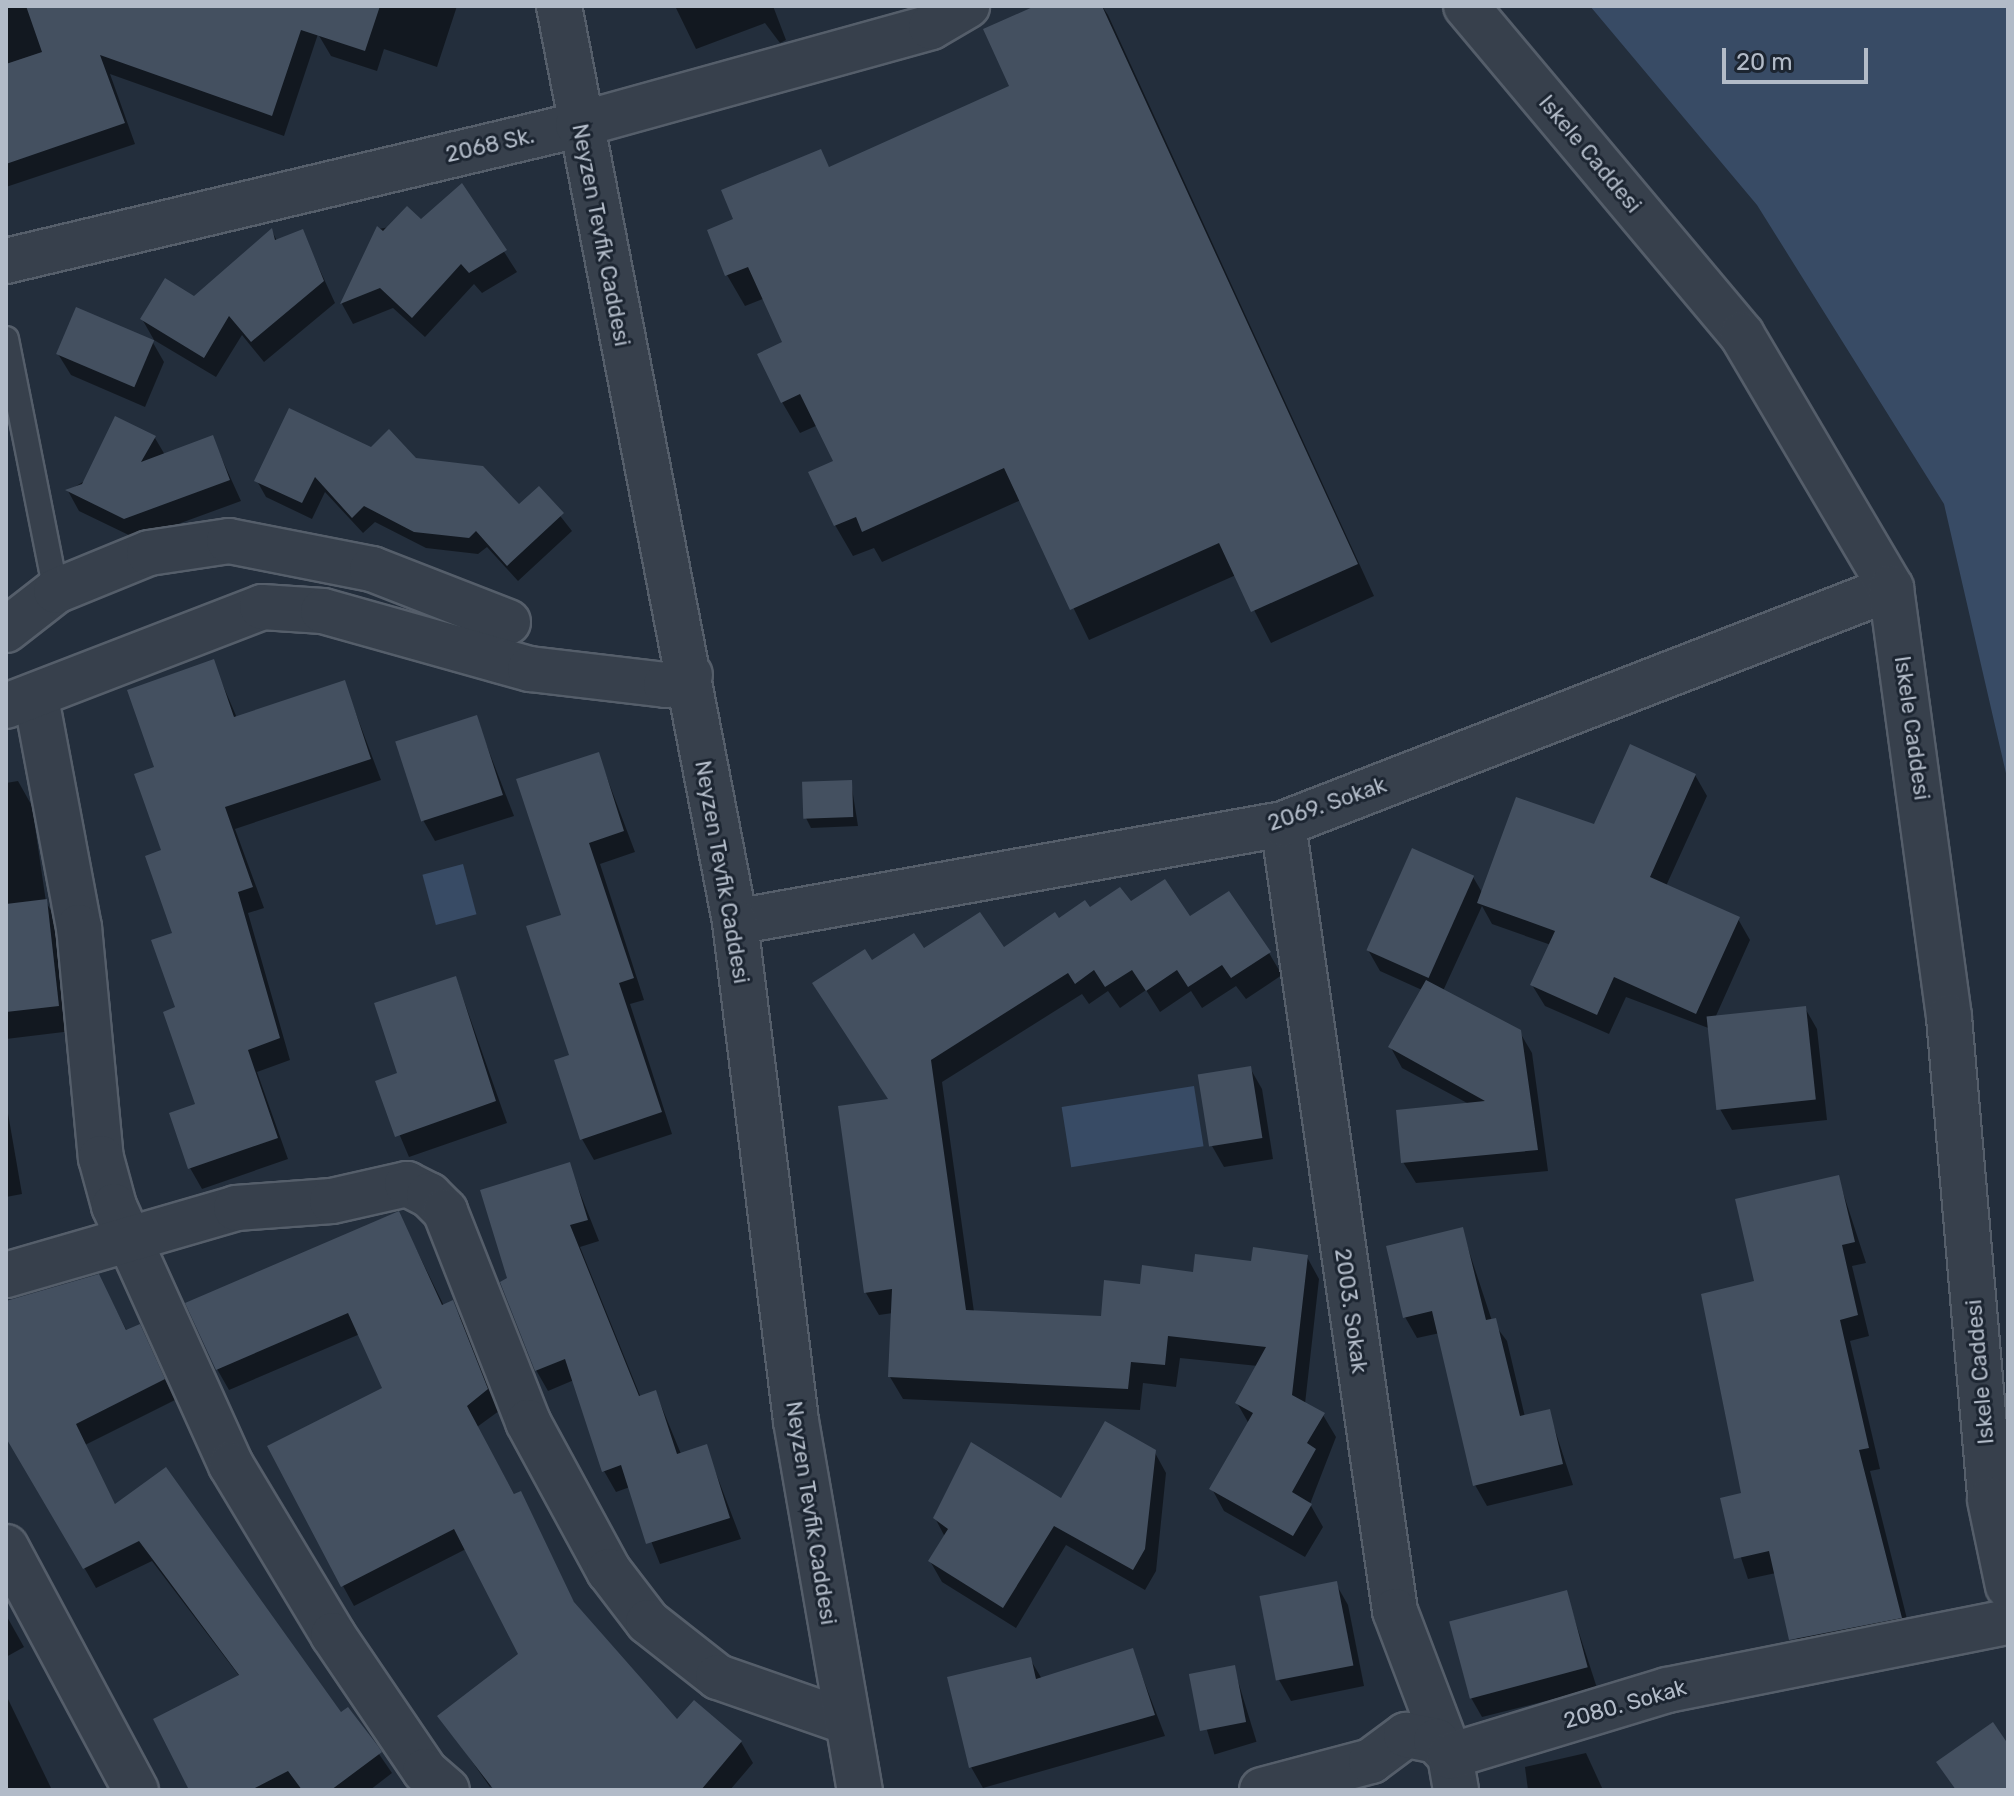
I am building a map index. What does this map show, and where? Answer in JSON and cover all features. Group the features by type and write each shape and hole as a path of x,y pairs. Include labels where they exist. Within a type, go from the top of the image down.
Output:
{"street":[{"name":"Neyzen Tevfik Caddesi","path":"559,6 578,125 690,675 704,785 735,922 796,1421 844,1721 860,1790"},
{"name":"2068 Sk.","path":"6,261 578,125 931,27 967,6"},
{"name":"Iskele Caddesi","path":"1466,6 1742,335 1891,588 1949,1017 1990,1500 2008,1586"},
{"path":"6,630 56,591 149,553 229,541 372,569 508,622"},
{"name":"2069. Sokak","path":"735,922 1283,824 1891,588"},
{"path":"447,1790 425,1771 333,1635 231,1465 129,1236 101,1158 79,927 21,702 228,615 262,607 323,611 530,669 666,685 690,675"},
{"name":"2003. Sokak","path":"1283,824 1395,1611 1453,1773"},
{"path":"6,1275 129,1236 236,1208 332,1201 407,1184 429,1195 445,1211 528,1422 609,1571 648,1622 718,1677 844,1721"},
{"path":"6,1547 136,1790"},
{"name":"2080. Sokak","path":"1453,1773 1667,1690 2008,1622"},
{"path":"1262,1790 1370,1775 1406,1735 1436,1741 1453,1773"}],"lane":[{"path":"6,339 56,591"}],"water":[{"path":"1590,6 2008,6 2008,782 1944,504 1757,205"},
{"path":"463,864 476,914 436,925 422,875"},
{"path":"1194,1086 1204,1146 1071,1167 1062,1107"}],"building":[{"path":"26,6 380,6 365,51 301,30 272,116 100,55 125,123 6,164 6,64 42,52"},
{"path":"1035,6 1102,6 1358,564 1251,612 1219,543 1070,610 1004,468 862,532 856,517 834,526 808,472 833,461 800,394 781,403 757,354 782,342 748,267 725,276 707,230 733,219 721,190 821,149 829,167 1009,86 983,29"},
{"path":"462,183 507,250 469,273 461,264 412,318 380,288 340,304 377,226 383,231 407,206 421,219"},
{"path":"272,228 275,240 303,229 324,281 251,342 229,316 204,358 140,319 165,278 194,296"},
{"path":"76,307 154,340 134,387 56,354"},
{"path":"289,408 371,447 389,429 416,458 483,466 519,504 539,486 564,513 507,566 476,531 469,538 414,532 364,506 352,518 315,477 302,503 254,481"},
{"path":"115,416 156,436 141,462 213,435 230,480 124,519 65,490 82,484"},
{"path":"214,659 234,717 345,680 371,759 225,807 253,887 238,892 280,1038 248,1050 278,1138 188,1169 169,1113 195,1104 163,1012 175,1007 151,940 172,933 145,856 161,850 134,774 154,767 127,690"},
{"path":"477,715 503,795 421,821 395,742"},
{"path":"1630,744 1696,774 1650,877 1740,917 1696,1014 1614,977 1597,1015 1530,985 1555,931 1477,903 1516,797 1594,824"},
{"path":"599,752 624,831 589,843 634,978 619,983 662,1112 580,1140 554,1060 569,1055 526,926 561,915 516,779"},
{"path":"852,780 853,817 803,819 802,782"},
{"path":"1412,848 1474,876 1429,978 1366,950"},
{"path":"1165,879 1190,916 1229,891 1271,952 1231,978 1222,965 1188,987 1177,970 1146,991 1132,970 1105,987 1094,970 1075,984 1068,973 931,1060 966,1310 1101,1316 1104,1280 1140,1284 1142,1265 1193,1272 1195,1254 1251,1261 1253,1247 1308,1255 1292,1395 1325,1413 1307,1443 1316,1449 1292,1492 1312,1504 1293,1536 1209,1489 1253,1413 1235,1403 1266,1347 1168,1336 1165,1365 1131,1362 1128,1389 888,1377 892,1289 864,1293 838,1106 888,1099 812,983 865,949 872,960 914,933 924,948 980,912 1004,947 1055,912 1059,918 1085,900 1090,907 1120,887 1131,901"},
{"path":"47,899 59,1006 6,1012 6,904"},
{"path":"456,976 496,1101 395,1137 375,1081 397,1073 374,1003"},
{"path":"1426,980 1521,1030 1538,1150 1401,1163 1396,1110 1485,1101 1388,1047"},
{"path":"1806,1006 1816,1099 1716,1110 1707,1016"},
{"path":"1251,1066 1262,1138 1209,1147 1198,1074"},
{"path":"570,1162 588,1220 570,1225 639,1396 656,1390 677,1454 707,1444 730,1518 646,1544 621,1465 602,1472 565,1359 535,1371 500,1282 507,1278 480,1190"},
{"path":"1839,1175 1855,1242 1842,1245 1858,1315 1840,1320 1869,1448 1859,1450 1902,1618 1789,1640 1769,1551 1734,1559 1720,1498 1741,1493 1701,1294 1754,1281 1735,1199"},
{"path":"399,1211 442,1305 453,1300 488,1389 467,1406 514,1494 521,1491 574,1602 677,1719 694,1700 742,1741 701,1790 494,1790 437,1716 518,1654 454,1529 341,1587 267,1446 382,1388 348,1313 216,1370 185,1303"},
{"path":"1463,1227 1486,1320 1496,1318 1520,1416 1550,1409 1563,1464 1473,1486 1432,1311 1403,1318 1386,1246"},
{"path":"99,1274 126,1330 140,1324 165,1379 76,1424 115,1504 166,1467 341,1712 348,1707 378,1746 382,1752 331,1790 302,1790 288,1771 251,1790 189,1790 153,1719 239,1675 139,1541 83,1569 6,1438 6,1301"},
{"path":"1105,1421 1156,1450 1145,1549 1133,1570 1054,1526 1003,1608 928,1561 948,1529 933,1518 971,1442 1061,1498"},
{"path":"1337,1581 1353,1665 1276,1680 1259,1596"},
{"path":"1567,1590 1588,1667 1470,1699 1449,1622"},
{"path":"1133,1648 1155,1715 969,1768 947,1677 1031,1657 1036,1679"},
{"path":"1235,1665 1246,1722 1200,1731 1189,1674"},
{"path":"1993,1722 2008,1744 2008,1790 1956,1790 1936,1762"}]}
